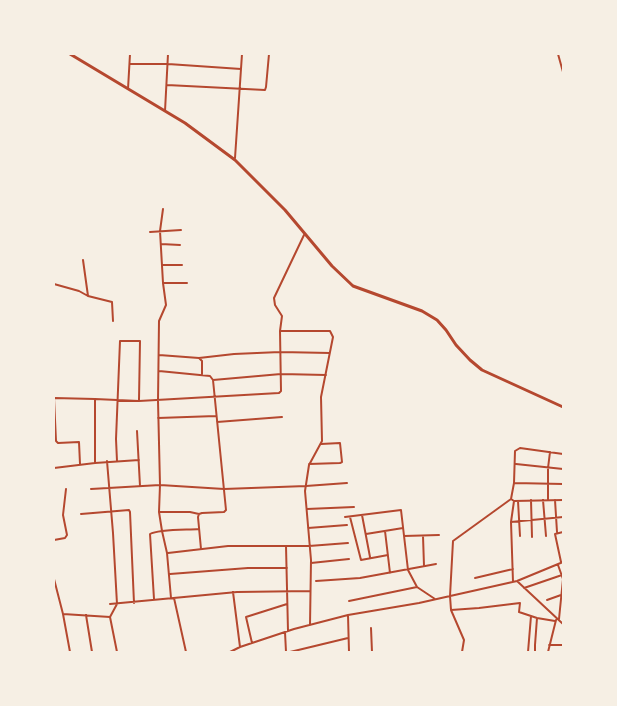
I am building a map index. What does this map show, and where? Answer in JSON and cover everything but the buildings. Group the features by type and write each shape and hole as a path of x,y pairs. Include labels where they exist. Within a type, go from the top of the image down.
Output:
{"main road":[{"path":"70,54 185,123 235,160 285,210 332,266 353,286 422,311 436,320 461,350 482,370 563,407"}],"street":[{"path":"128,89 130,54"},
{"path":"165,111 168,54"},
{"path":"235,160 242,54"},
{"path":"166,85 265,90 268,54"},
{"path":"558,54 563,72"},
{"path":"130,64 168,64 241,69"},
{"path":"162,209 160,231 166,305 159,321 159,512 168,553 172,598 186,652"},
{"path":"150,232 181,230"},
{"path":"80,464 79,442 58,443 56,441 54,398 138,401 278,394 281,391 280,331 282,316 275,305 274,298 305,233"},
{"path":"161,244 180,245"},
{"path":"83,260 88,296"},
{"path":"163,265 182,265"},
{"path":"163,283 187,283"},
{"path":"54,284 112,302 113,321"},
{"path":"280,331 330,331 333,337 321,397 321,444 309,464 306,486 310,563 310,624"},
{"path":"117,461 116,439 120,341 140,341 138,401"},
{"path":"159,355 199,358 280,352 330,353"},
{"path":"199,358 201,360 202,375"},
{"path":"159,371 210,376 213,380 226,512 199,514 190,512 159,512"},
{"path":"213,380 280,374 326,375"},
{"path":"94,399 95,462"},
{"path":"158,418 217,416"},
{"path":"218,422 282,417"},
{"path":"137,431 140,486"},
{"path":"309,464 340,464 342,462 340,443 321,444"},
{"path":"513,582 511,522 515,451 518,448 563,454"},
{"path":"548,500 550,452"},
{"path":"54,468 95,462 139,460"},
{"path":"107,462 117,604 110,617 117,652"},
{"path":"515,464 563,469"},
{"path":"92,489 160,485 224,489 346,483"},
{"path":"514,483 563,484"},
{"path":"54,540 65,538 67,535 64,514 66,489"},
{"path":"462,652 464,640 451,610 450,596 454,541 513,500 563,500"},
{"path":"531,500 532,537"},
{"path":"543,500 546,536"},
{"path":"230,652 310,624 348,614 435,599 513,582 558,564 562,562 555,534 558,533 555,500"},
{"path":"518,501 520,536"},
{"path":"306,509 354,507"},
{"path":"81,514 128,509 130,512 134,602"},
{"path":"345,517 401,510 408,570 417,587 435,599"},
{"path":"199,514 201,549"},
{"path":"362,515 370,558"},
{"path":"350,517 361,560 388,555"},
{"path":"511,522 563,517"},
{"path":"308,528 347,525"},
{"path":"366,534 403,528"},
{"path":"154,600 150,536 153,532 199,529"},
{"path":"385,531 390,573"},
{"path":"558,533 563,532"},
{"path":"404,536 439,535"},
{"path":"423,536 424,567"},
{"path":"168,553 228,546 309,546 348,543"},
{"path":"286,546 286,652"},
{"path":"310,563 350,559"},
{"path":"316,581 360,578 436,564"},
{"path":"548,652 562,593 563,579 558,564"},
{"path":"170,574 248,568 287,568"},
{"path":"475,578 512,569"},
{"path":"524,588 562,575"},
{"path":"54,579 70,652"},
{"path":"517,581 563,624"},
{"path":"349,601 417,587"},
{"path":"110,604 233,592 310,591"},
{"path":"233,592 240,647"},
{"path":"547,600 562,593"},
{"path":"451,610 520,603 519,612 537,618 557,620"},
{"path":"252,643 246,617 287,604"},
{"path":"63,614 110,617"},
{"path":"348,614 349,652"},
{"path":"86,615 92,652"},
{"path":"528,652 530,616"},
{"path":"535,652 537,618"},
{"path":"371,628 372,652"},
{"path":"290,652 348,638"},
{"path":"549,645 563,645"}]}
